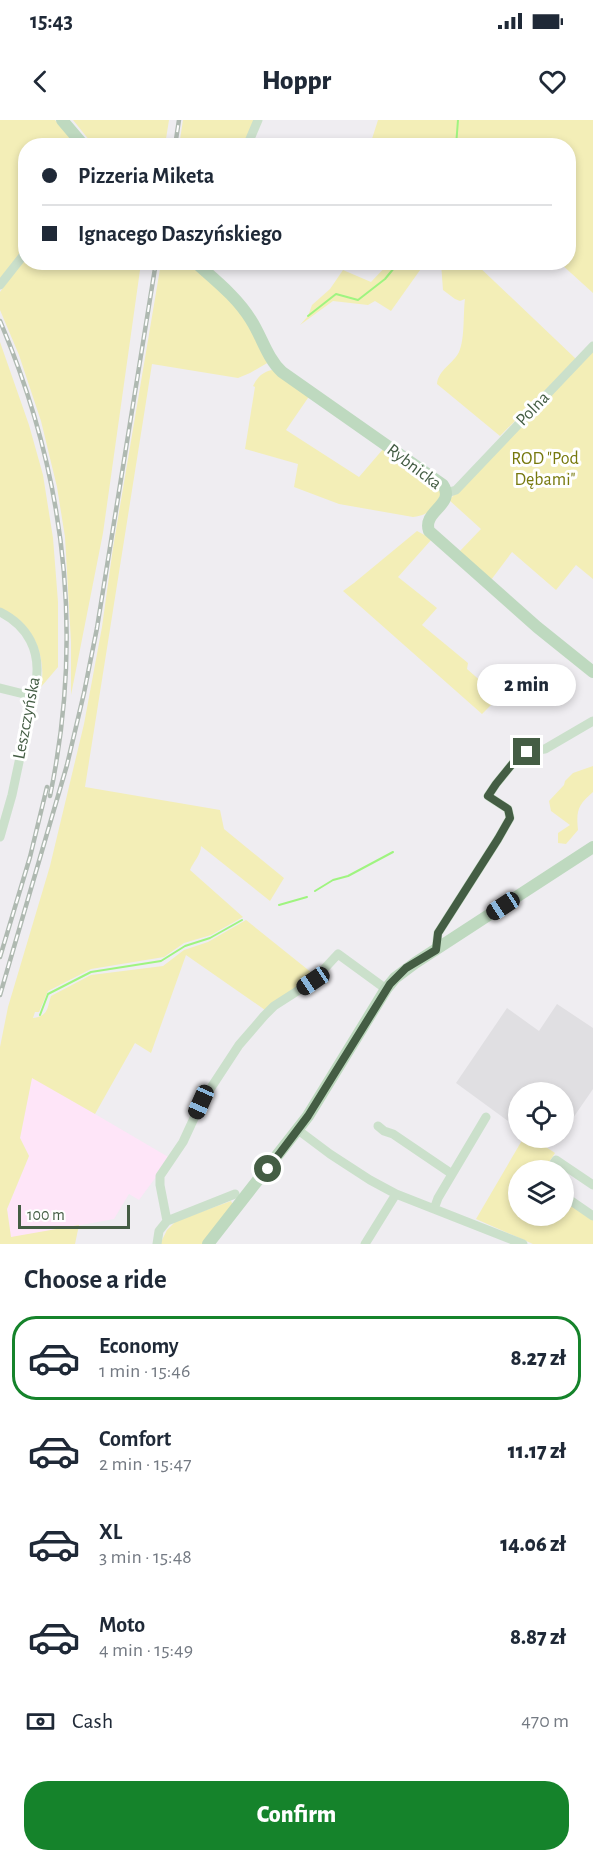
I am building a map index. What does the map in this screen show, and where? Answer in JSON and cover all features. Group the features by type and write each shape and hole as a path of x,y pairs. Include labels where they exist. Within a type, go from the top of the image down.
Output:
{"street":[{"path":"62,120 77,138"},
{"path":"250,138 258,120"},
{"path":"0,285 18,262"},
{"name":"Rybnicka","path":"205,270 244,310 255,325 269,355 278,368 440,482 447,493 445,501 429,519 427,524 429,531 537,627 593,672"},
{"name":"Polna","path":"447,493 456,490 593,346"},
{"name":"Leszczyńska","path":"0,612 21,627 32,643 37,670 14,788 0,837"},
{"path":"0,688 32,696"},
{"path":"436,950 438,933 510,818 508,809 488,796 496,784 522,752 545,749 593,721"},
{"path":"208,1244 298,1130 386,989 406,968 593,847"},
{"path":"167,1221 160,1176 183,1142 201,1102 239,1045 264,1016 274,1006 313,981 338,954 386,989"},
{"path":"434,1209 438,1198 486,1117"},
{"path":"378,1126 452,1174"},
{"path":"298,1130 330,1154 396,1194 502,1240 523,1244"},
{"path":"574,1172 593,1185"},
{"path":"157,1244 159,1231 167,1221 235,1194"},
{"path":"365,1244 396,1194"},
{"path":"574,1203 593,1216"}],"shaded area":[{"path":"557,1004 593,1028 593,1089 574,1117 574,1082 508,1082 508,1121 456,1083 507,1008 539,1031"},
{"path":"32,1077 170,1158 139,1200 129,1194 114,1219 11,1238 7,1209 29,1156 20,1138"}],"green space":[{"path":"0,120 55,120 70,138 18,138 18,257 0,279"},
{"path":"73,120 169,120 166,138 88,138"},
{"path":"183,120 258,120 250,138 180,138"},
{"path":"378,120 593,120 593,293 568,270 576,270 576,138 372,138"},
{"path":"18,268 18,270 140,270 103,533 71,695 71,642 65,537 57,487 41,421 19,355 0,310 0,292"},
{"path":"160,270 198,270 243,313 269,362 238,378 152,364 85,787 220,810 224,829 284,878 270,901 201,846 190,870 243,917 211,935 184,943 164,957 91,969 48,991 39,1012 35,1012 33,1018 44,1014 51,996 91,975 163,966 184,950 208,942 246,920 312,973 303,983 265,1010 186,955 151,1053 135,1043 95,1114 32,1078 20,1138 29,1156 7,1209 11,1237 79,1225 75,1244 0,1244 0,1047 8,1007 50,866 84,724 102,627"},
{"path":"343,270 371,282 382,270 420,270 391,311 375,301 368,305 333,301 300,325 308,316 312,305 330,289"},
{"path":"442,270 482,270 576,359 500,436 437,384 440,375 459,352 463,333 465,299 460,301 455,299 443,290"},
{"path":"0,342 29,425 43,475 53,538 58,602 58,667 41,687 41,658 35,640 17,618 0,609"},
{"name":"ROD \"Pod Dębami\"","path":"593,350 593,579 576,565 556,590 512,552 491,580 459,552 481,529 449,500"},
{"path":"272,370 310,395 286,430 359,477 384,448 443,491 432,508 424,514 413,517 339,504 294,487 298,464 245,449 255,387 253,386 260,376"},
{"path":"417,531 432,539 398,577 437,608 422,625 468,663 467,669 499,697 482,714 343,591"},
{"path":"593,766 593,792 579,808 578,830 566,844 558,843 558,833 570,825 551,811 549,801 573,773"},
{"path":"518,1148 548,1148 555,1153 550,1160 511,1160"},
{"path":"508,1164 508,1226 574,1226 574,1205 593,1218 593,1244 533,1244 476,1219"},
{"path":"231,1201 233,1205 203,1244 160,1244 167,1230 176,1221"}],"waterway":[{"path":"457,138 458,120"},
{"path":"308,316 336,294 358,300 385,279 392,270"},
{"path":"315,891 393,852"},
{"path":"279,905 307,897"},
{"path":"40,1015 48,994 91,972 161,961 185,946 210,938 242,920"}],"railway":[{"path":"176,138 179,120"},
{"path":"0,995 67,765 84,693 97,628 155,270"},
{"path":"0,321 22,379 40,437 53,496 62,555 66,614 66,675 60,735 50,796"},
{"path":"0,957 30,857 47,787"}],"route":[{"path":"268,1169 308,1116 390,984 406,968 436,950 438,933 510,818 508,809 488,796 522,752 527,752"}]}
